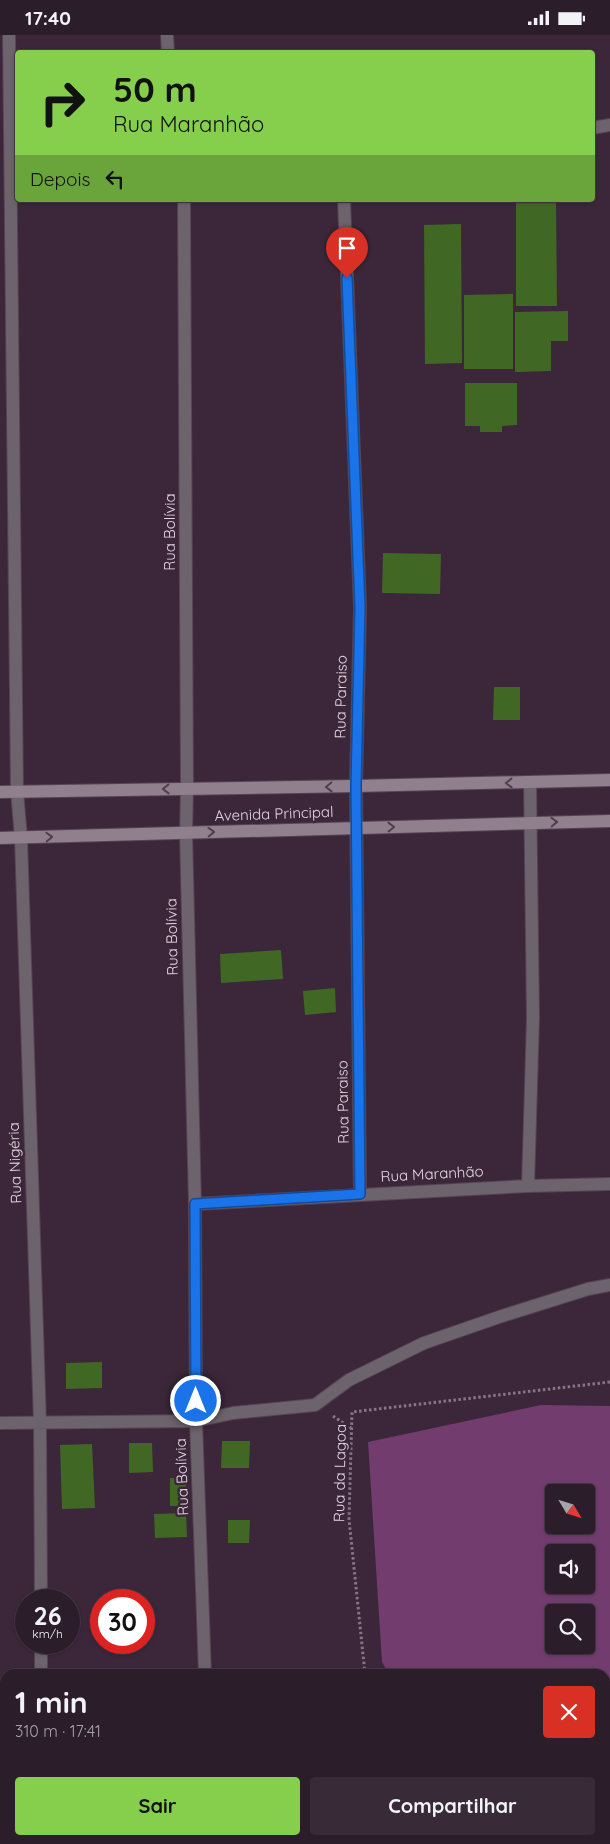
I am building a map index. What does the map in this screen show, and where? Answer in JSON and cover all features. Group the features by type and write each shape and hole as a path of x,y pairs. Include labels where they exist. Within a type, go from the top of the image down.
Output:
{"street":[{"name":"Rua Nigéria","path":"9,35 17,791 40,1423 41,1589"},
{"path":"167,35 168,50"},
{"path":"595,128 610,125"},
{"name":"Rua Bolívia","path":"184,202 186,833 195,1204 196,1421 205,1669"},
{"name":"Rua Paraiso","path":"344,202 360,607 356,786 360,1194"},
{"name":"Avenida Principal","path":"0,792 610,780"},
{"path":"528,1186 533,1018 529,823 530,782"},
{"name":"Avenida Principal","path":"0,838 610,821"},
{"name":"Rua Maranhão","path":"195,1204 360,1194 610,1184"},
{"path":"0,1423 196,1421 233,1413 315,1405 349,1380 424,1343 588,1289 610,1285"},
{"path":"41,1654 41,1669"}],"path":[{"name":"Rua da Lagoa","path":"364,1669 349,1519 352,1412 610,1382"}],"shaded area":[{"path":"541,1405 610,1406 610,1669 386,1669 382,1662 368,1442"}],"building":[{"path":"516,202 556,202 557,306 516,306"},
{"path":"461,224 462,363 425,364 424,225"},
{"path":"513,294 513,369 464,369 464,295"},
{"path":"568,311 568,341 551,341 551,371 515,372 515,312"},
{"path":"465,383 517,383 517,425 502,426 502,432 480,432 480,426 465,426"},
{"path":"383,553 441,554 440,594 382,593"},
{"path":"494,687 520,687 520,720 493,720"},
{"path":"281,950 283,979 221,983 220,954"},
{"path":"335,988 336,1012 305,1015 303,991"},
{"path":"102,1362 102,1388 66,1389 66,1363"},
{"path":"222,1441 250,1441 249,1468 221,1468"},
{"path":"129,1443 152,1443 153,1472 129,1473"},
{"path":"92,1444 95,1508 62,1509 60,1445"},
{"path":"170,1478 186,1478 186,1506 170,1506"},
{"path":"186,1513 187,1537 155,1538 154,1514"},
{"path":"228,1520 250,1520 249,1543 228,1543"}],"route":[{"path":"196,1401 195,1204 360,1194 356,786 360,607 347,278"}]}
